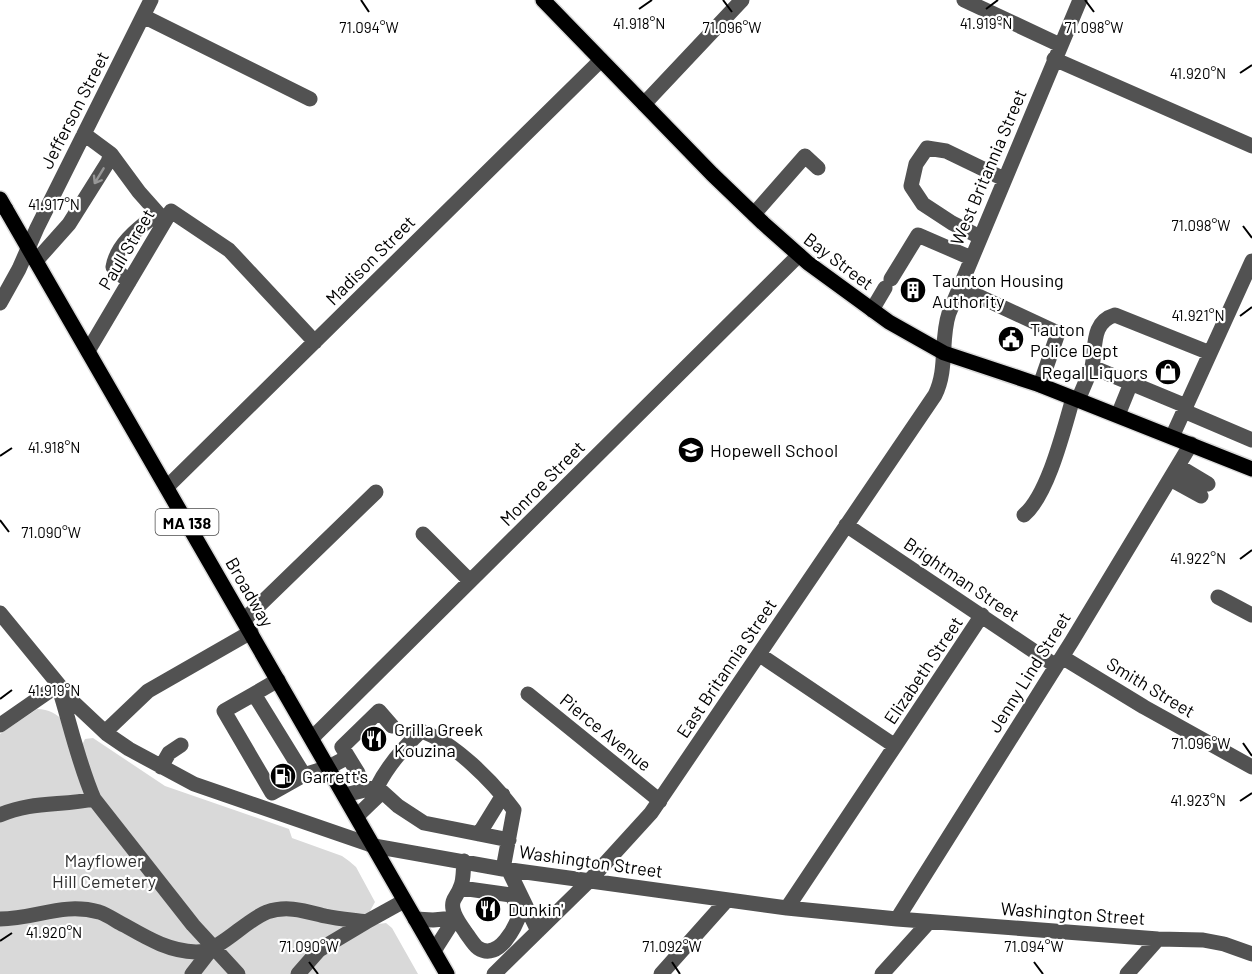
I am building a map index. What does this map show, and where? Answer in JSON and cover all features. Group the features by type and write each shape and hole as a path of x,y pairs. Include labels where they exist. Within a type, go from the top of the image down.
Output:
{"main road":[{"name":"Bay Street","path":"543,0 754,214 799,255 872,310 907,333 944,352 1040,385 1252,469"},
{"name":"Broadway","path":"0,199 447,974"}],"street":[{"name":"Jefferson Street","path":"0,303 32,255 84,134 152,0"},
{"path":"644,104 742,0"},
{"path":"964,0 1060,45"},
{"name":"West Britannia Street","path":"944,352 946,320 1080,0"},
{"path":"143,16 310,99"},
{"path":"1054,59 1252,146"},
{"name":"Madison Street","path":"167,487 601,60"},
{"path":"84,134 111,154 161,218 133,233 114,260 113,267 129,282"},
{"path":"980,237 952,224 923,204 911,186 916,164 927,148 946,151 1004,179"},
{"path":"32,255 48,250 69,224 111,154"},
{"path":"754,214 805,156 818,168"},
{"name":"Paull Street","path":"88,351 129,282 161,218 171,211 224,246 315,342"},
{"path":"872,310 918,235 971,258"},
{"name":"Monroe Street","path":"312,738 799,255"},
{"path":"1172,437 1252,261"},
{"path":"959,287 1058,333 1040,385"},
{"path":"1024,515 1032,509 1047,476 1076,399 1092,367 1096,334 1107,317 1115,315 1210,353"},
{"name":"East Britannia Street","path":"494,974 589,881 660,801 934,394 943,371 944,352"},
{"path":"1092,367 1252,440"},
{"path":"1118,415 1131,383"},
{"name":"Jenny Lind Street","path":"897,919 1059,661 1191,444"},
{"path":"1174,472 1205,490"},
{"path":"105,732 148,691 247,626 376,492"},
{"name":"Brightman Street","path":"846,525 982,615 1059,661"},
{"path":"423,534 470,581"},
{"path":"1218,597 1252,615"},
{"name":"Washington Street","path":"0,613 58,685 84,713 105,732 161,767 194,784 374,846 505,869 787,908 929,922 1158,939 1193,939 1214,942 1252,954"},
{"name":"Elizabeth Street","path":"787,908 982,615"},
{"path":"760,655 895,746"},
{"name":"Smith Street","path":"1059,661 1252,767"},
{"path":"272,793 224,711 278,680"},
{"path":"0,725 58,685 77,746 81,768 94,799 193,925 238,974"},
{"path":"254,694 304,775"},
{"name":"Pierce Avenue","path":"528,694 660,801"},
{"path":"358,772 342,747 379,711 392,726"},
{"path":"357,816 379,790 384,772 404,747 422,731 435,736 461,756 502,794 513,810 505,869 530,911 538,931"},
{"path":"161,767 169,753 181,745"},
{"path":"265,808 272,793 304,775 329,767 348,757"},
{"path":"345,795 379,790 424,823 509,840"},
{"path":"479,834 502,794"},
{"path":"0,815 25,806 94,799"},
{"path":"464,861 461,888 452,902 455,918 474,945 481,950 492,950 521,928 530,911"},
{"path":"461,888 511,896 521,911 507,938"},
{"path":"661,974 727,900"},
{"path":"298,974 319,950 404,901"},
{"path":"0,919 30,916 68,908 87,909 102,913 160,945 177,950 198,952 213,947 257,917 282,909 292,908 366,922"},
{"path":"415,919 455,918"},
{"path":"434,951 455,918"},
{"path":"882,974 929,922"},
{"path":"1127,974 1158,939"},
{"path":"192,974 213,947"}],"green space":[{"name":"Mayflower Hill Cemetery","path":"37,709 52,712 58,716 81,747 85,739 93,738 165,786 289,829 292,838 342,856 356,867 375,902 370,911 378,924 386,923 392,928 418,974 0,974 0,734"}],"place":[{"name":"Taunton Housing Authority","path":"913,290"},
{"name":"Tauton Police Dept","path":"1011,339"},
{"name":"Regal Liquors","path":"1168,372"},
{"name":"Hopewell School","path":"691,450"},
{"name":"Grilla Greek Kouzina","path":"374,739"},
{"name":"Garrett's","path":"283,776"},
{"name":"Dunkin'","path":"488,909"}]}
